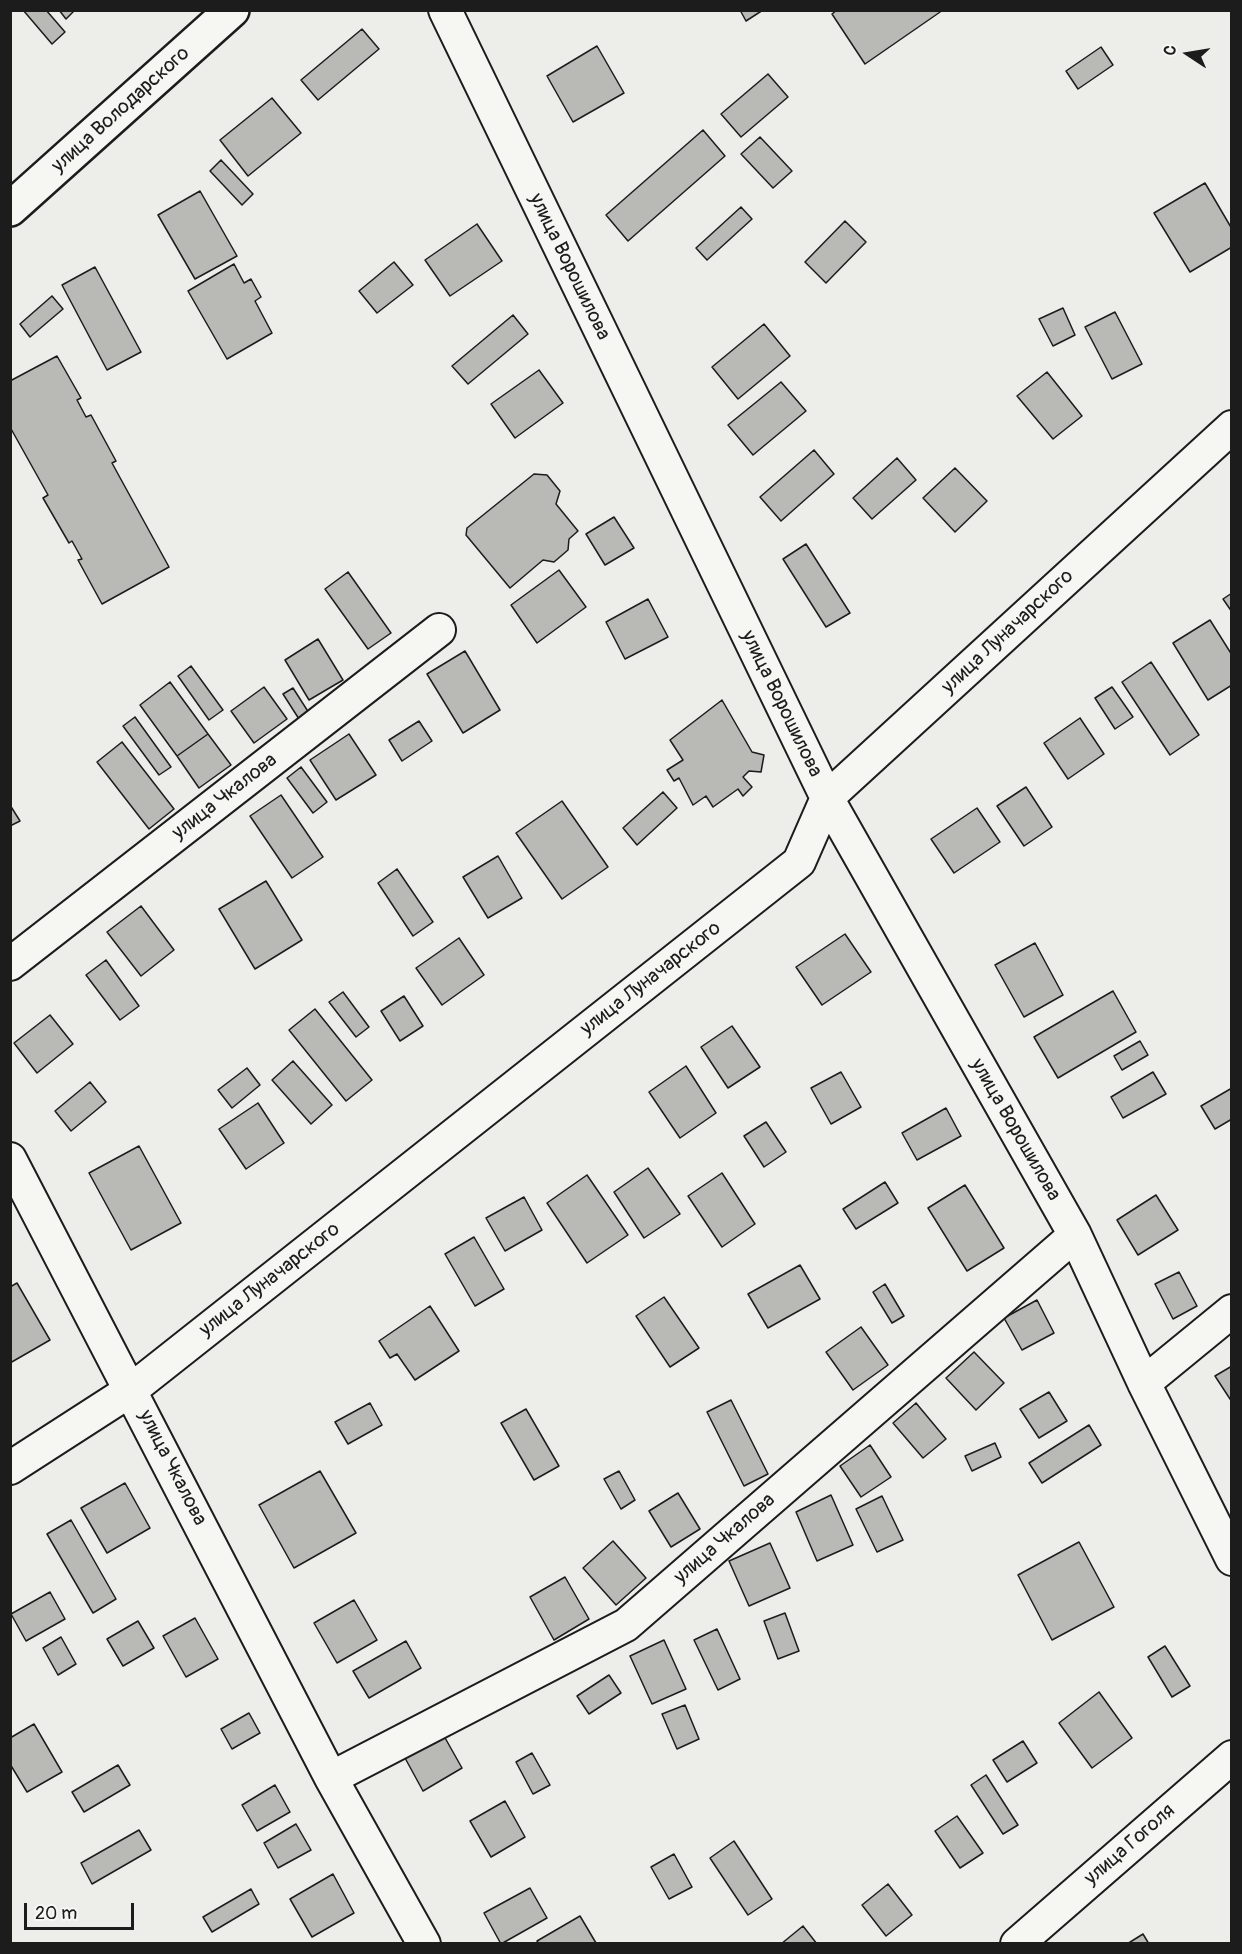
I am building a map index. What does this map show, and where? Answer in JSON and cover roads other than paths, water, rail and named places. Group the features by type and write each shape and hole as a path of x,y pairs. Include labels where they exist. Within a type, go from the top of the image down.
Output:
{"main road":[{"name":"улица Володарского","path":"10,209 232,10"}],"street":[{"name":"улица Ворошилова","path":"445,10 827,798 1075,1235 1144,1383 1232,1559"},
{"name":"улица Луначарского","path":"10,1468 131,1390 799,862 827,798 1232,427"},
{"name":"улица Чкалова","path":"10,964 439,630"},
{"name":"улица Чкалова","path":"10,1159 331,1778 424,1944"},
{"name":"улица Чкалова","path":"331,1778 626,1625 1075,1235"},
{"path":"1144,1383 1232,1311"},
{"name":"улица Гоголя","path":"1027,1940 1232,1757"}]}
